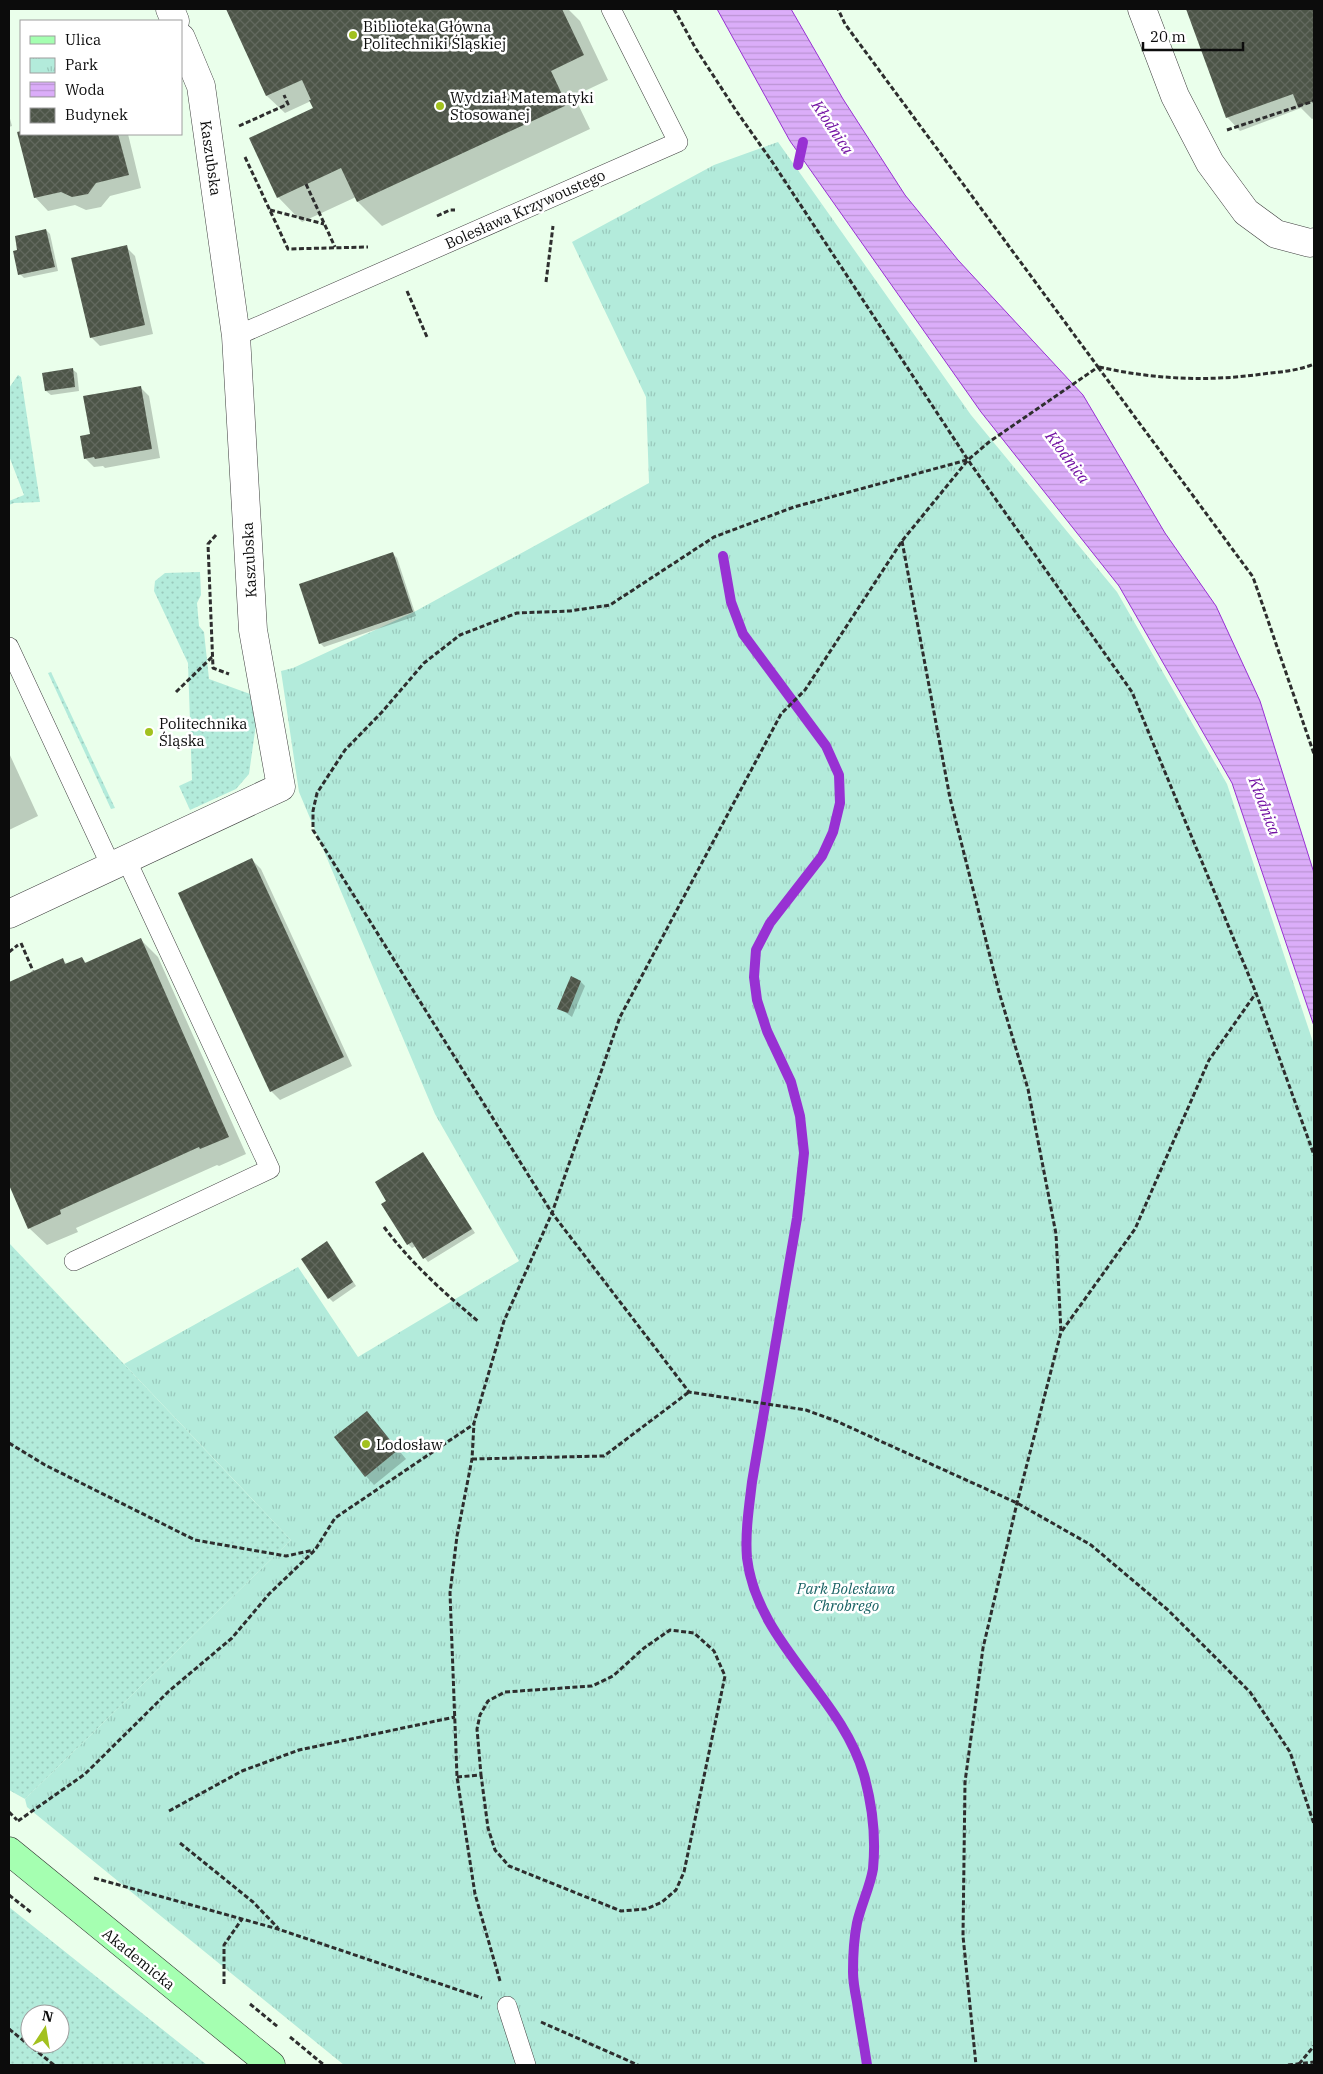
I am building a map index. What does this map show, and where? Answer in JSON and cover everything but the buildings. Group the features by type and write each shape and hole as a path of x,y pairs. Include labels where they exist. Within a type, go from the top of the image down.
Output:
{"street":[{"path":"1142,9 1175,96 1210,163 1246,212 1276,234 1310,243 1314,242"},
{"name":"Kaszubska","path":"9,914 280,787 254,630 236,336 201,86 182,40"},
{"name":"Akademicka","path":"9,1852 270,2065"}],"lane":[{"name":"Bolesława Krzywoustego","path":"236,336 410,262 557,194 678,142 611,9"},
{"path":"9,647 270,1169 74,1260"},
{"path":"507,2006 526,2065"}],"path":[{"path":"674,9 696,49 737,112 779,172 968,460 1132,692 1256,993 1314,1155"},
{"path":"838,9 846,24 1253,577 1314,754"},
{"path":"234,128 288,104 284,95"},
{"path":"1218,129 1226,130 1280,114 1314,101"},
{"path":"306,184 335,248"},
{"path":"546,282 557,194"},
{"path":"270,210 324,224"},
{"path":"432,218 450,210 460,210"},
{"path":"288,249 370,247 376,244"},
{"path":"404,285 427,337"},
{"path":"507,2006 475,1894 457,1777 450,1593 457,1536 472,1459 474,1423 504,1321 552,1213 620,1018 781,714 805,690 902,541 968,460 989,442 1098,367 1133,375 1172,378 1226,378 1300,370 1314,364"},
{"path":"968,460 794,507 714,538 610,605 570,611 517,612 460,635 424,663 382,712 345,750 317,793 313,811 313,830 552,1213 689,1392 806,1410 836,1421 1017,1503 1091,1545 1168,1610 1250,1692 1290,1752 1314,1824"},
{"path":"220,530 208,544 213,668 238,678"},
{"path":"902,541 950,798 999,992 1028,1089 1056,1234 1061,1332 1017,1503 983,1648 965,1782 963,1936 976,2065"},
{"path":"176,692 213,657"},
{"path":"9,952 21,943"},
{"path":"1061,1332 1135,1229 1209,1060 1256,993"},
{"path":"384,1226 400,1248 445,1294 479,1322"},
{"path":"472,1459 604,1456 689,1392"},
{"path":"9,1812 18,1821 85,1774 169,1691 232,1638 269,1594 315,1550 336,1518 474,1423"},
{"path":"9,1443 45,1465 195,1540 286,1556 315,1550"},
{"path":"670,1630 694,1633 714,1651 725,1676 714,1732 684,1872 676,1890 662,1902 646,1909 621,1911 509,1866 495,1850 488,1828 481,1775 477,1729 480,1715 488,1701 505,1692 592,1686 614,1676 644,1648 670,1630"},
{"path":"168,1811 242,1771 299,1750 455,1717"},
{"path":"457,1777 481,1775"},
{"path":"180,1843 253,1902 278,1929"},
{"path":"91,1877 278,1929 507,2006 638,2065"},
{"path":"224,1984 224,1944 242,1919"},
{"path":"9,2029 54,2065"},
{"path":"1299,2064 1314,2046"},
{"path":"1288,2065 1314,2062"}],"green space":[{"name":"Park Bolesława Chrobrego","path":"778,142 971,415 1117,592 1227,784 1314,1045 1314,2065 344,2065 27,1807 25,1799 291,1540 124,1364 298,1267 358,1357 519,1261 435,1114 299,792 281,671 293,668 414,612 649,483 646,397 572,242 714,165"},
{"path":"18,375 21,377 40,502 14,503 9,505 9,501 24,495 9,456 9,388"},
{"path":"200,572 201,595 197,603 199,626 204,632 209,679 250,694 256,724 249,774 236,789 190,810 179,786 192,780 188,663 154,591 155,581 165,573"},
{"path":"51,672 115,808 111,809 48,673"},
{"path":"9,1243 291,1540 25,1799 9,1790"},
{"path":"9,1907 207,2065 9,2065"}],"water":[{"name":"Kłodnica","path":"717,9 791,9 843,99 905,195 958,260 1083,395 1165,533 1216,606 1260,701 1314,873 1314,1026 1232,783 1119,586 981,412 790,141"}],"waterway":[{"path":"798,165 803,142"},
{"path":"723,556 731,602 743,634 826,746 839,775 840,803 833,832 822,856 770,923 756,950 754,977 757,1000 767,1031 791,1082 800,1116 804,1153 797,1218 752,1482 747,1558 754,1588 766,1617 782,1643 837,1719 853,1746 867,1786 874,1833 874,1857 870,1882 857,1923 853,1972 867,2065"}],"place":[{"name":"Biblioteka Główna Politechniki Śląskiej","path":"353,35"},
{"name":"Wydział Matematyki Stosowanej","path":"440,106"},
{"name":"Politechnika Śląska","path":"149,732"},
{"name":"Lodosław","path":"366,1444"}]}
